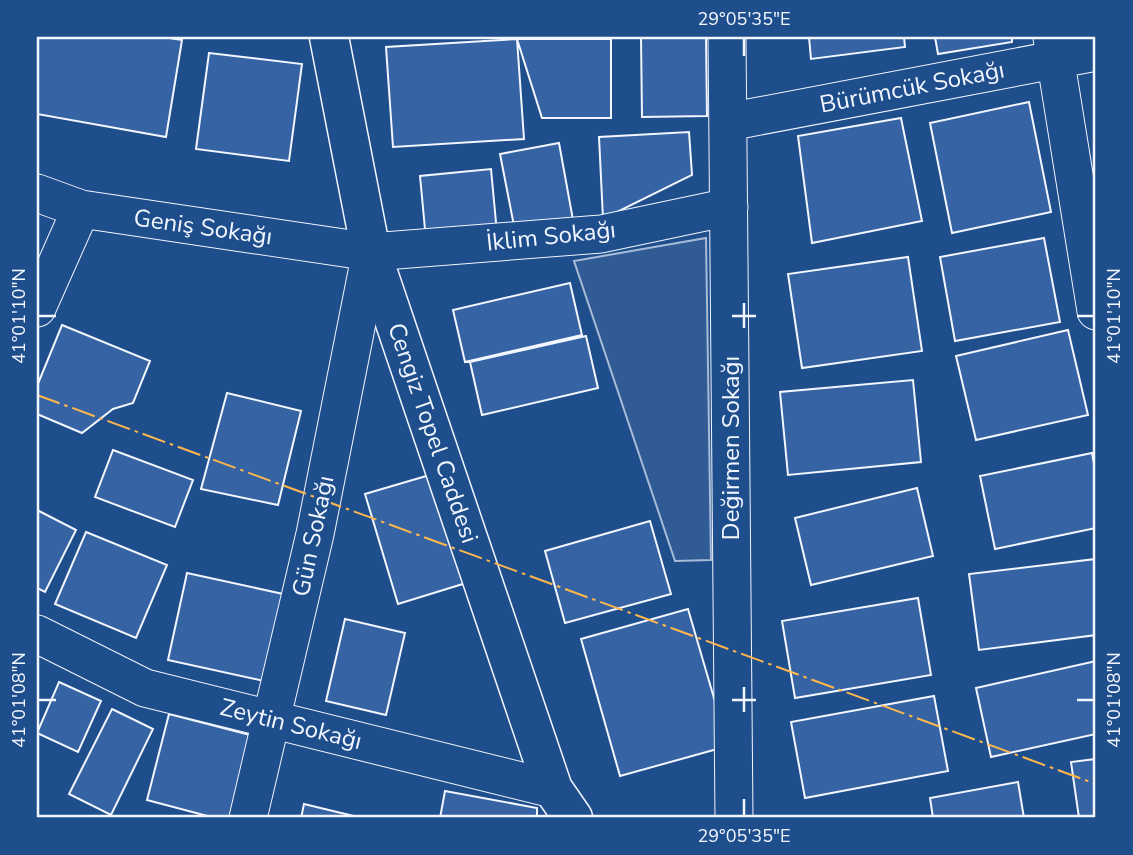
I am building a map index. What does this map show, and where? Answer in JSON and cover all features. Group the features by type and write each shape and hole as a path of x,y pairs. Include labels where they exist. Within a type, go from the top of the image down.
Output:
{"street":[{"name":"Cengiz Topel Caddesi","path":"329,37 371,252 563,804"},
{"name":"Değirmen Sokağı","path":"727,37 734,818"},
{"name":"Bürümcük Sokağı","path":"728,122 1053,48 1096,52"},
{"path":"1053,48 1096,311"},
{"name":"Geniş Sokağı","path":"37,193 81,209 371,252"},
{"name":"İklim Sokağı","path":"371,252 601,234 729,207"},
{"path":"37,309 81,209"},
{"name":"Gün Sokağı","path":"248,818 315,534 371,252"},
{"name":"Zeytin Sokağı","path":"37,634 145,688 271,718 563,804"}],"shaded area":[{"path":"706,238 711,560 675,561 574,261"}],"building":[{"path":"37,37 163,37 182,40 166,137 37,114"},
{"path":"641,37 706,37 707,116 642,117"},
{"path":"809,37 904,37 905,47 811,59"},
{"path":"935,37 1012,37 1012,42 938,54"},
{"path":"517,39 524,139 393,147 386,47"},
{"path":"517,39 611,39 611,118 542,118"},
{"path":"209,53 302,64 289,161 196,149"},
{"path":"1029,102 1051,212 952,233 930,123"},
{"path":"901,118 922,221 812,243 798,136"},
{"path":"689,132 692,175 603,219 599,137"},
{"path":"559,143 573,220 515,231 500,154"},
{"path":"491,169 497,233 426,240 420,176"},
{"path":"1044,238 1060,322 955,341 940,257"},
{"path":"908,257 922,351 802,368 788,274"},
{"path":"570,283 582,335 465,362 453,310"},
{"path":"62,325 150,361 133,403 113,409 82,433 37,414 37,386"},
{"path":"1068,330 1088,415 976,440 956,356"},
{"path":"586,336 598,388 482,415 470,362"},
{"path":"913,380 921,462 788,475 780,392"},
{"path":"227,393 301,411 278,505 201,489"},
{"path":"113,450 193,480 175,527 95,497"},
{"path":"1092,453 1096,474 1096,528 995,549 980,476"},
{"path":"433,474 466,583 398,604 365,494"},
{"path":"917,488 933,556 811,585 795,518"},
{"path":"37,510 76,530 45,592 37,588"},
{"path":"650,521 671,594 565,623 545,551"},
{"path":"86,532 167,565 136,638 55,604"},
{"path":"1096,559 1096,635 979,650 969,574"},
{"path":"187,573 297,597 278,684 168,660"},
{"path":"918,598 931,675 795,698 782,621"},
{"path":"688,609 728,746 620,776 581,639"},
{"path":"345,619 405,633 386,715 326,701"},
{"path":"1096,661 1096,734 991,757 976,688"},
{"path":"59,682 101,701 78,752 37,733"},
{"path":"934,696 948,771 805,798 791,722"},
{"path":"112,709 153,729 111,815 69,794"},
{"path":"169,714 254,736 233,818 215,818 147,800"},
{"path":"1096,759 1096,818 1079,818 1071,762"},
{"path":"1018,782 1024,818 933,818 930,798"},
{"path":"445,791 537,808 537,818 440,818"},
{"path":"304,804 362,818 301,818"}],"power":[{"path":"37,395 1096,784"}]}
